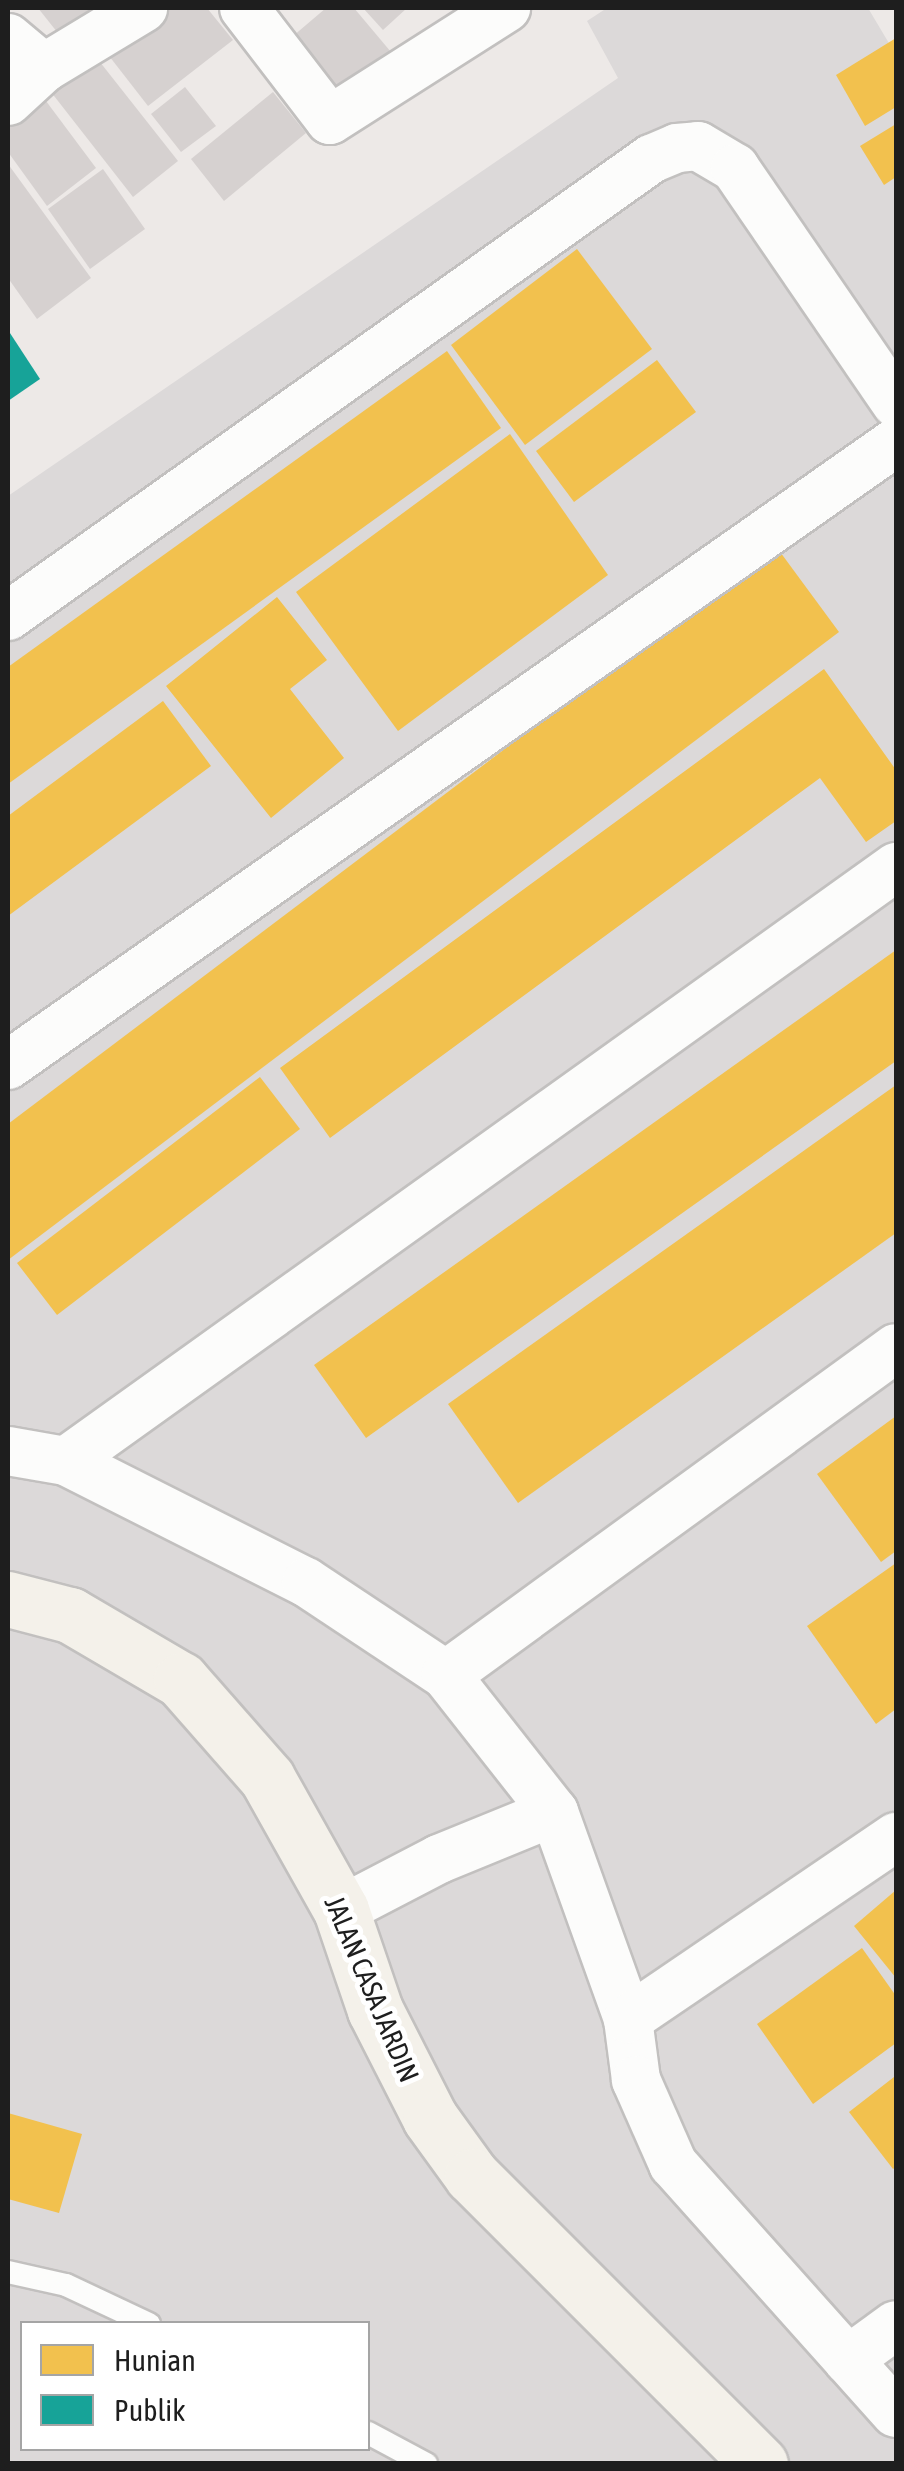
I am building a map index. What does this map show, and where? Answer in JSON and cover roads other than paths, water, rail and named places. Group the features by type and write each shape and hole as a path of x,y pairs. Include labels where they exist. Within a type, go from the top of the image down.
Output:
{"street":[{"path":"8,101 44,68 144,8"},
{"path":"244,8 330,120 506,8"},
{"path":"8,38 44,68"},
{"path":"8,616 635,170 677,148 698,146 735,168 896,403"},
{"path":"8,1065 896,442"},
{"path":"66,1461 896,867"},
{"path":"446,1675 896,1348"},
{"path":"8,1451 66,1461 306,1582 446,1675 554,1812 628,2020 636,2080 673,2164 896,2413"},
{"name":"JALAN CASA JARDIN","path":"8,1599 70,1615 181,1680 267,1778 341,1910 375,2010 430,2118 472,2176 760,2464"},
{"path":"341,1910 439,1860 554,1812"},
{"path":"628,2020 896,1837"},
{"path":"848,2360 896,2324"}],"lane":[{"path":"8,2272 66,2285 143,2321"},
{"path":"370,2434 426,2464"}]}
